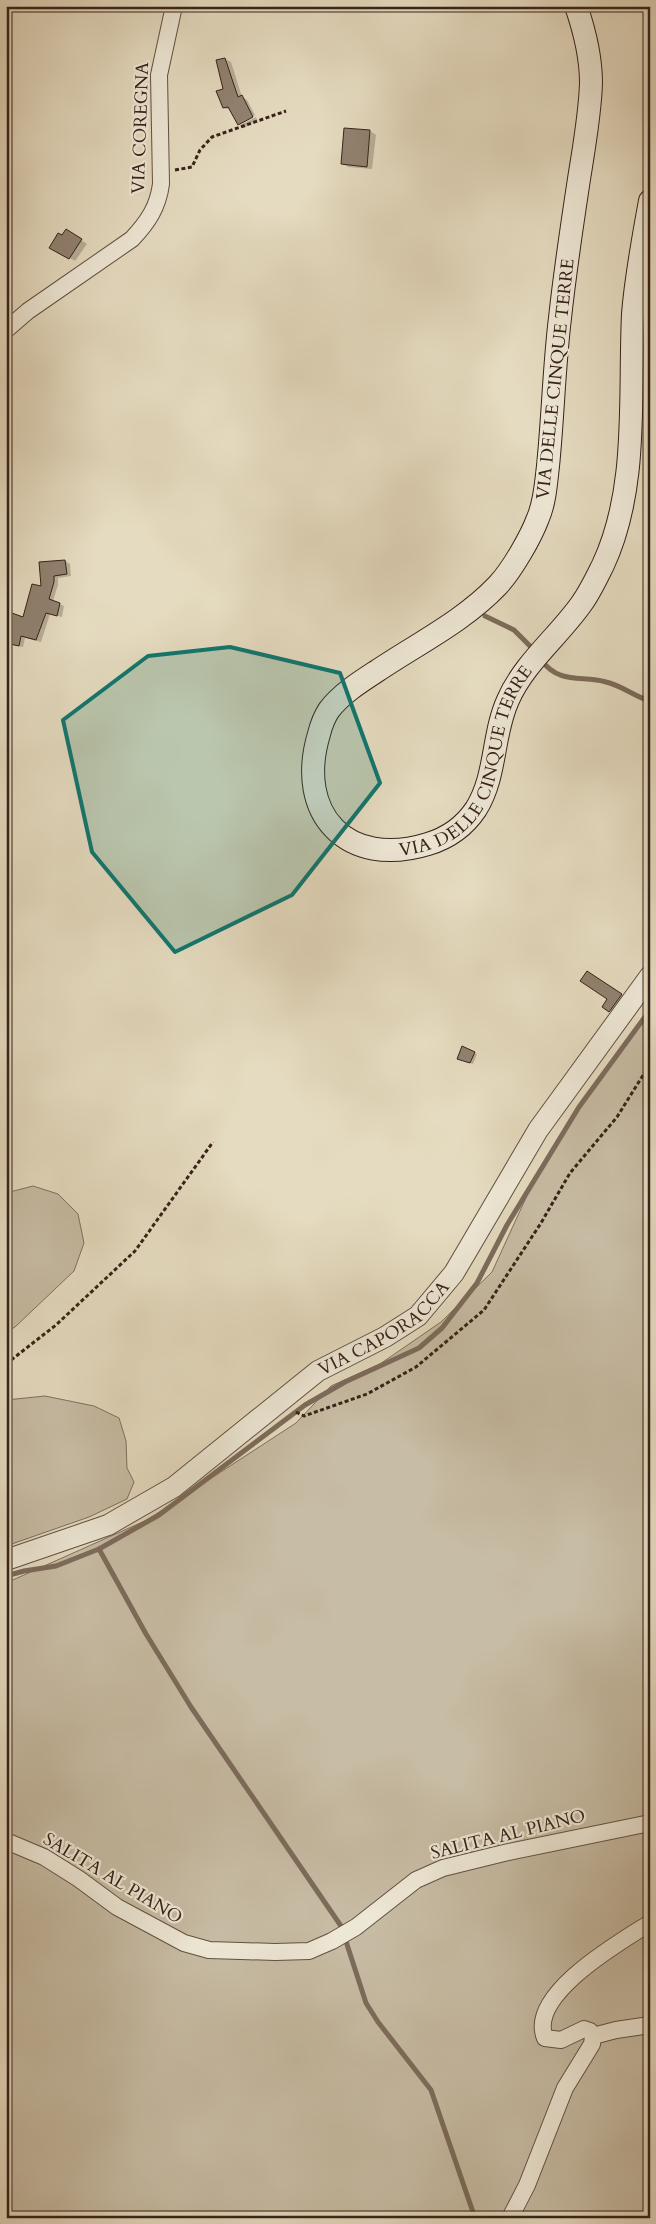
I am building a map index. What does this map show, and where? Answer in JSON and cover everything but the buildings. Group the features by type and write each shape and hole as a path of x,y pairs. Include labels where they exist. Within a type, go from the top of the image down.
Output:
{"main road":[{"name":"VIA DELLE CINQUE TERRE","path":"576,6 589,54 590,101 554,374 545,491 538,518 512,567 496,586 449,625 362,680 328,712 319,733 315,751 313,782 318,802 324,815 349,842 366,848 385,851 401,850 438,841 460,828 469,819 479,804 486,788 502,718 517,684 583,602 604,563 624,498 629,450 635,289 650,202"}],"street":[{"name":"VIA COREGNA","path":"6,330 28,310 132,239 146,224 159,201 159,75 174,6"},
{"name":"VIA CAPORACCA","path":"6,1560 108,1525 166,1492 318,1371 385,1337 418,1316 454,1273 538,1130 650,976"},
{"name":"SALITA AL PIANO","path":"6,1841 44,1857 80,1879 117,1907 184,1943 209,1950 275,1952 309,1951 332,1941 356,1927 416,1880 443,1868 513,1851 650,1823"},
{"path":"510,2218 527,2185 565,2088 579,2062 589,2051 593,2036 590,2031 584,2029 561,2040 545,2038 542,2032 545,2015 559,1992 573,1976 594,1958 650,1923"},
{"path":"593,2036 616,2030 650,2025"}],"path":[{"path":"160,161 170,170 192,167 200,150 212,137 286,112"},
{"path":"280,1403 304,1416 367,1394 416,1367 484,1310 541,1223 570,1173 617,1117 650,1064"},
{"path":"6,1364 56,1325 135,1251 213,1142"}],"highlighted area":[{"path":"230,647 340,673 380,783 292,895 175,952 92,852 63,720 148,656"}],"shaded area":[{"path":"650,1011 650,2218 6,2218 6,1583 147,1520 296,1423 331,1386 380,1364 441,1322 492,1272 530,1189 589,1091"},
{"path":"33,1186 58,1194 78,1214 84,1243 74,1271 15,1327 6,1332 6,1193"},
{"path":"45,1396 94,1406 119,1418 126,1441 127,1468 134,1482 127,1499 89,1517 6,1546 6,1400"}],"waterway":[{"path":"485,616 514,630 535,651"},
{"path":"541,660 556,673 572,678 597,680 612,684 650,701"},
{"path":"6,1576 56,1566 99,1549 159,1515 305,1405 345,1382 419,1348 442,1328 477,1283 507,1225 579,1107 650,1010"},
{"path":"99,1549 146,1634 191,1707 341,1926 366,2003 378,2022 431,2090 475,2218"}]}
